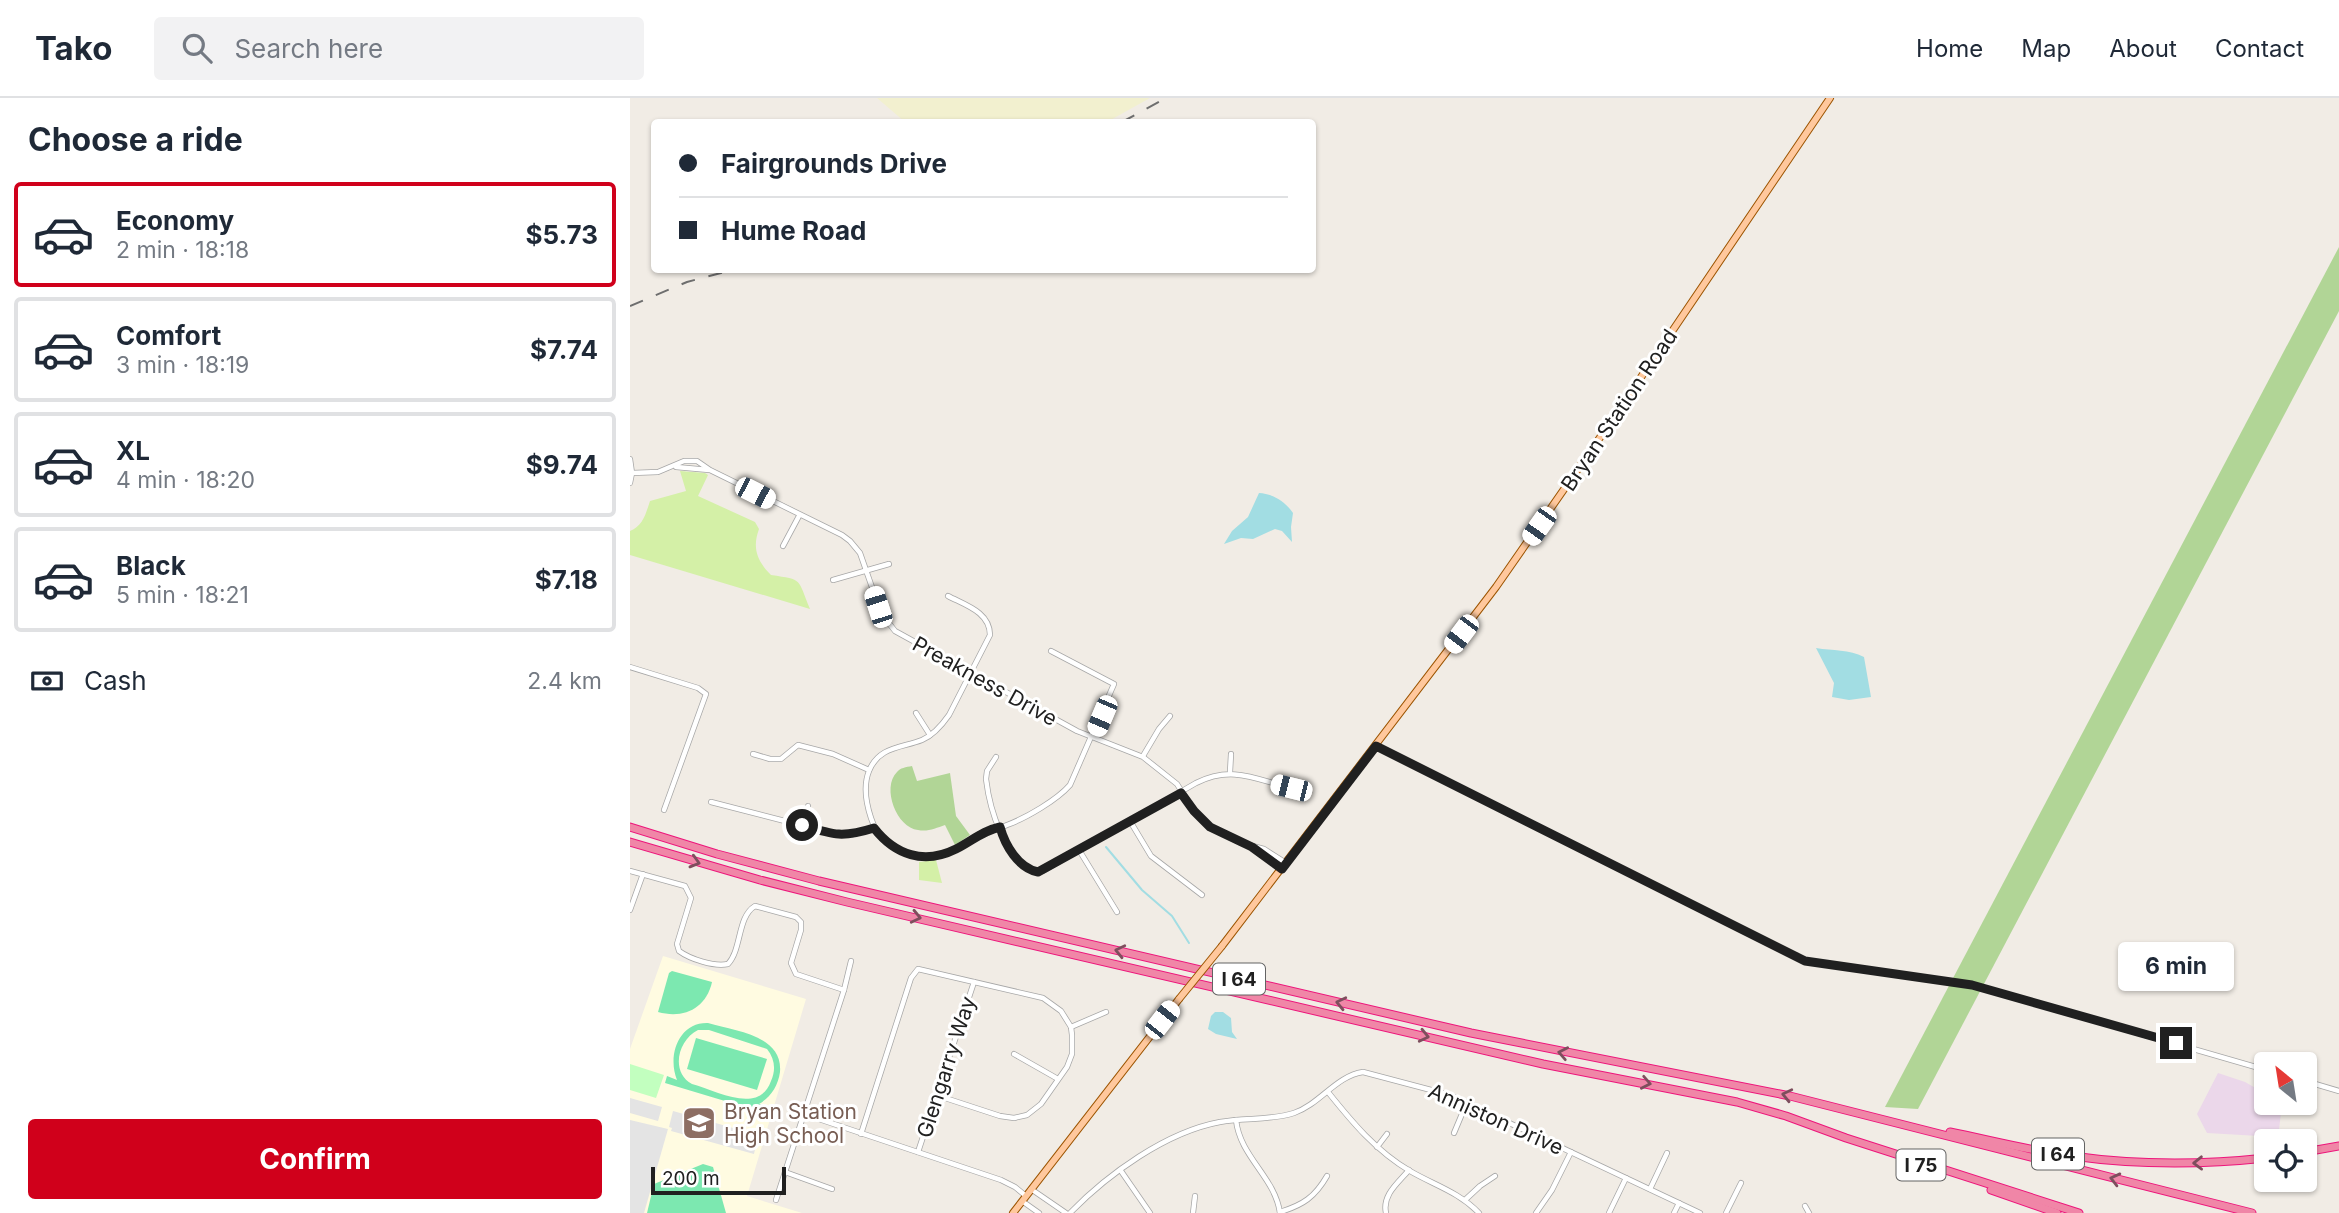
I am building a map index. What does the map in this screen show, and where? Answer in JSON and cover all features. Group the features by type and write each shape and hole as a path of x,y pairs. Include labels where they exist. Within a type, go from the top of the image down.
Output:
{"highway":[{"name":"I 64","path":"630,827 819,881 1471,1033 1600,1060 1749,1086 1853,1111 2071,1156 2170,1163 2254,1159"},
{"name":"I 64","path":"630,842 847,902 1502,1054 1737,1102 2079,1213"},
{"name":"I 75","path":"1853,1111 2252,1213"},
{"name":"I 75","path":"1786,1116 2057,1213"},
{"path":"2317,1150 2339,1146"}],"main road":[{"name":"Bryan Station Road","path":"1013,1213 1472,620 1546,516 1830,98"}],"street":[{"path":"630,459 630,484"},
{"name":"Preakness Drive","path":"632,473 658,472 684,461 697,461 846,538 860,553 881,613 895,631 1077,731 1143,757 1166,773 1194,811 1210,827 1284,866"},
{"name":"Preakness Drive","path":"674,467 710,470"},
{"path":"783,546 799,516"},
{"path":"833,580 889,564"},
{"path":"948,596 983,615 989,624 988,640 949,715 930,735 891,749 881,755 869,770 866,797 874,828 884,841 897,850 924,856 949,852 980,833 1015,822 1064,792 1074,780 1114,684 1051,651"},
{"path":"630,667 698,688 706,694 664,810"},
{"path":"916,713 930,735"},
{"path":"1143,757 1170,716"},
{"path":"752,754 781,759 798,744 833,754 869,770"},
{"path":"1376,746 1805,961 1972,985 2254,1067"},
{"path":"1230,772 1231,754"},
{"path":"996,757 987,771 986,779 1000,827 1009,849 1020,862 1034,872 1043,871 1206,778 1230,772 1291,788"},
{"path":"711,802 839,835 851,835 874,828"},
{"path":"802,825 808,806"},
{"path":"1130,821 1152,856 1202,895"},
{"path":"1079,850 1117,912"},
{"path":"630,871 685,886 690,891 691,898 677,944 684,955 719,965 728,964 734,956 747,913 755,906 798,919 801,930 791,963 796,974 844,990"},
{"path":"630,910 643,874"},
{"path":"776,1200 851,961"},
{"path":"861,1134 915,971 925,969 1043,998 1061,1011 1071,1027 1072,1054 1067,1067 1034,1110 1018,1117 1000,1116 936,1095"},
{"name":"Glengarry Way","path":"918,1152 974,982"},
{"path":"1071,1027 1105,1012"},
{"path":"1014,1054 1058,1079"},
{"name":"Anniston Drive","path":"1026,1195 1068,1213 1150,1149 1172,1137 1210,1124 1265,1119 1296,1112 1349,1076 1363,1072 1441,1092 1467,1102 1700,1213"},
{"path":"2317,1085 2339,1091"},
{"path":"1328,1092 1377,1147 1409,1170 1465,1200 1479,1213"},
{"path":"1454,1133 1467,1102"},
{"path":"804,1114 1011,1184 1026,1195 1039,1213"},
{"path":"1236,1120 1242,1145 1275,1192 1280,1212 1308,1201 1327,1176"},
{"path":"1377,1147 1387,1134"},
{"path":"1536,1213 1552,1190 1571,1152"},
{"path":"1650,1189 1667,1153"},
{"path":"1386,1213 1384,1206 1388,1195 1409,1170"},
{"path":"1121,1171 1150,1213"},
{"path":"785,1172 832,1189"},
{"path":"1465,1200 1495,1176"},
{"path":"1609,1213 1626,1178"},
{"path":"1726,1213 1741,1183"},
{"path":"1193,1213 1195,1196"},
{"path":"1674,1213 1679,1203"},
{"path":"1805,1206 1809,1213"}],"shaded area":[{"path":"877,98 1150,98 1112,119 902,119"},
{"name":"Bryan Station High School","path":"663,956 806,999 747,1196 802,1213 630,1213 630,1049"},
{"path":"2218,1073 2254,1087 2254,1115 2281,1115 2279,1129 2254,1129 2254,1136 2207,1133 2197,1114"},
{"path":"630,1098 662,1107 658,1121 630,1113"},
{"path":"673,1111 758,1135 754,1154 671,1131 672,1128 669,1127"},
{"path":"630,1120 668,1129 644,1213 630,1213"}],"green space":[{"path":"2339,247 2339,311 1918,1109 1885,1107"},
{"path":"680,471 708,475 698,496 755,522 759,529 756,548 762,565 771,575 798,582 810,609 630,555 630,531 641,522 650,501 686,491"},
{"path":"912,766 917,781 950,773 956,816 970,835 955,845 945,825 922,830 910,828 898,815 891,797 892,779 898,771"},
{"path":"936,860 942,883 919,880 919,862"},
{"path":"672,971 712,982 705,999 692,1010 676,1014 658,1012 669,973"},
{"path":"708,1023 743,1032 766,1042 774,1050 779,1060 779,1077 776,1086 759,1104 769,1107 768,1114 665,1083 667,1076 677,1080 674,1060 678,1042 683,1034 698,1024","holes":["698,1030 709,1030 767,1049 772,1057 774,1073 765,1091 757,1097 736,1098 692,1084 685,1079 679,1064 682,1048"]},
{"path":"696,1038 767,1059 757,1090 687,1069"},
{"path":"630,1064 664,1075 656,1098 630,1090"},
{"path":"703,1164 713,1167 726,1213 647,1213 654,1184"}],"water":[{"path":"1259,493 1278,499 1293,513 1292,542 1282,531 1275,529 1253,539 1241,538 1224,544 1232,531 1248,517"},
{"path":"1816,648 1847,651 1864,657 1871,697 1849,700 1832,697 1834,683"},
{"path":"1215,1012 1223,1012 1231,1018 1232,1032 1237,1039 1216,1034 1208,1029 1211,1016"}],"waterway":[{"path":"1106,847 1142,890 1172,916 1189,943"}],"railway":[{"path":"1128,119 1166,98"},
{"path":"630,306 687,282 721,273"}],"place":[{"name":"Bryan Station High School","path":"699,1123"}],"route":[{"path":"802,825 839,835 851,835 874,828 884,841 897,850 909,855 924,856 949,852 980,833 1000,827 1005,842 1014,855 1030,870 1038,872 1181,793 1210,827 1252,847 1282,869 1376,746 1793,957 1819,965 1972,985 2176,1043"}]}
